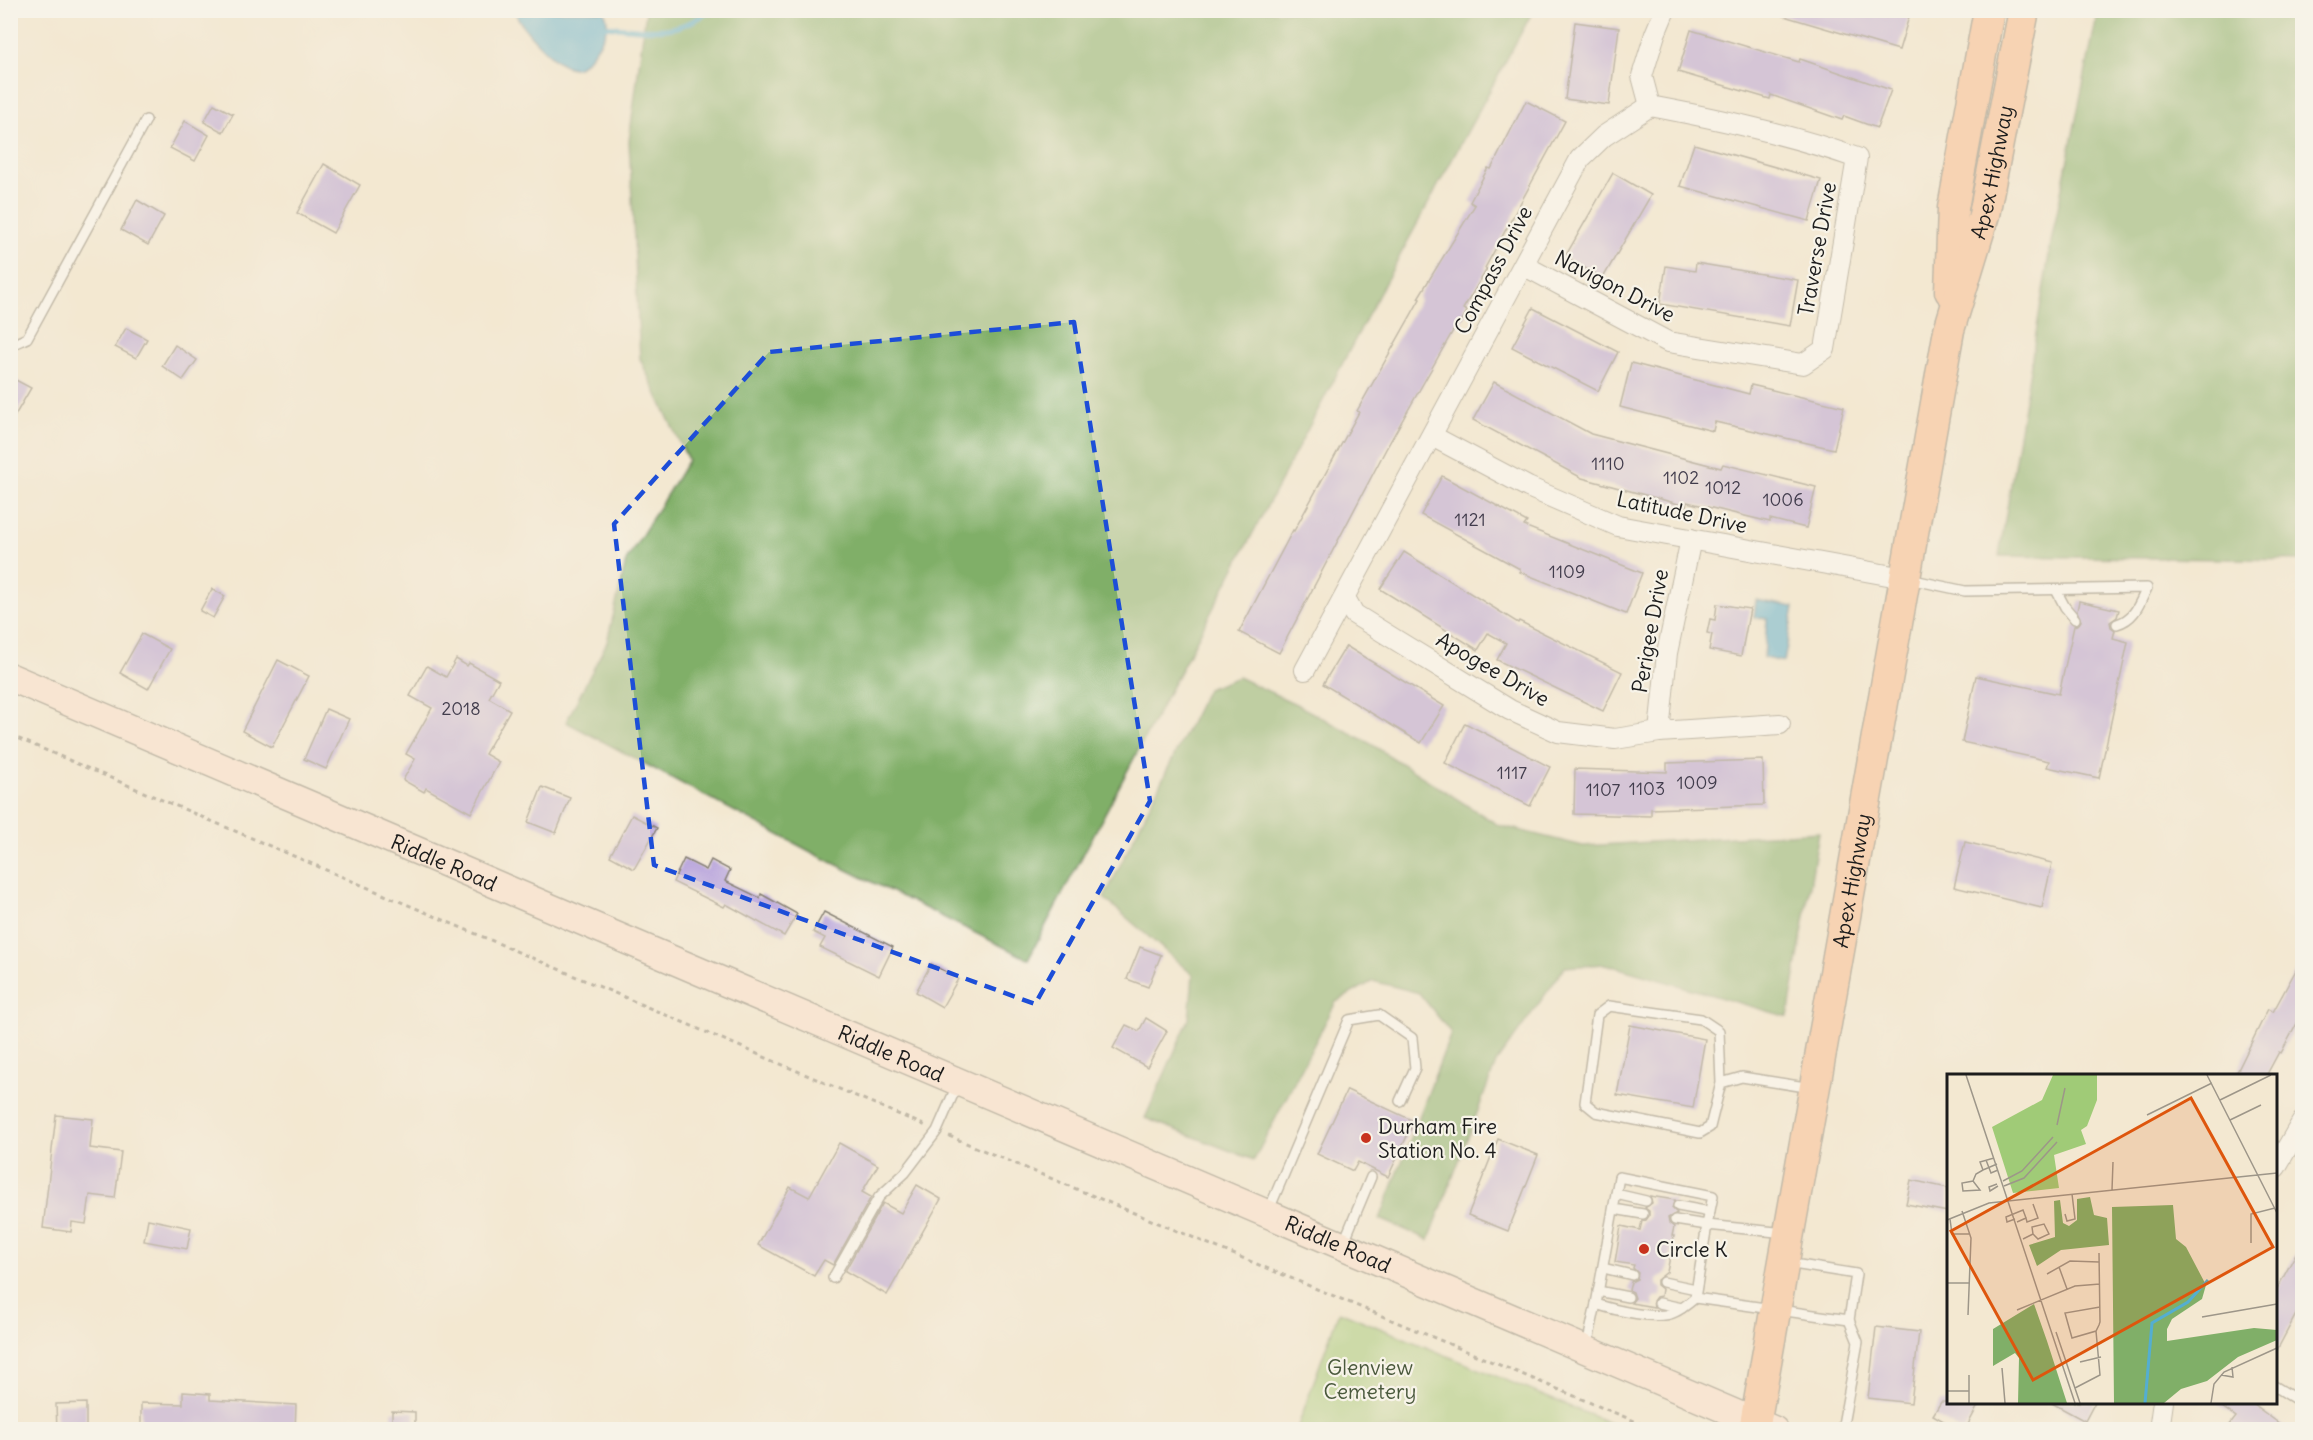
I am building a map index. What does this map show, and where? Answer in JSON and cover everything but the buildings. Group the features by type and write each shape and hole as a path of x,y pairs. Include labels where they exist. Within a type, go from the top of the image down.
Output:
{"main road":[{"name":"Apex Highway","path":"1949,330 1953,208 1989,10"},
{"name":"Apex Highway","path":"1761,1427 1774,1310 1949,330 1984,215 2024,10"},
{"name":"Riddle Road","path":"10,677 1343,1244 1761,1427"}],"street":[{"path":"1650,106 1642,76 1665,10"},
{"name":"Traverse Drive","path":"1650,106 1720,119 1814,143 1857,158 1825,349"},
{"name":"Compass Drive","path":"1305,670 1580,159 1604,136 1650,106"},
{"name":"Navigon Drive","path":"1523,265 1668,342 1803,364 1825,349"},
{"name":"Latitude Drive","path":"1432,436 1528,488 1618,526 1904,578"},
{"name":"Perigee Drive","path":"1659,732 1667,653 1690,538"},
{"name":"Apogee Drive","path":"1345,598 1354,614 1510,710 1558,732 1615,739 1659,732 1780,724"},
{"path":"2277,1165 2302,1122"},
{"path":"2159,1430 2163,1404"}],"lane":[{"path":"10,343 16,344 27,338 146,120"},
{"path":"1904,578 1965,591 2147,588 2135,614 2128,621 2117,624"},
{"path":"2056,590 2075,619"},
{"path":"1609,1006 1701,1019 1719,1031 1721,1083 1710,1127 1700,1132 1596,1112 1585,1103 1597,1015 1609,1006"},
{"path":"1268,1212 1349,1020 1379,1015 1412,1038 1415,1068 1400,1101"},
{"path":"1721,1083 1742,1077 1814,1088"},
{"path":"833,1278 879,1197 905,1173 937,1131 959,1081"},
{"path":"1343,1244 1371,1176"},
{"path":"1586,1349 1619,1177 1713,1196 1696,1294 1682,1308 1675,1313 1662,1316 1611,1309 1596,1304"},
{"path":"1617,1194 1646,1200"},
{"path":"1678,1206 1710,1212"},
{"path":"1614,1209 1643,1214"},
{"path":"1675,1220 1788,1233"},
{"path":"1783,1263 1856,1274 1849,1320 1858,1342 1842,1430"},
{"path":"1603,1268 1632,1275"},
{"path":"1663,1282 1696,1294 1774,1310 1849,1320"},
{"path":"1598,1291 1628,1297"},
{"path":"1659,1303 1682,1308"},
{"path":"2277,1388 2302,1403"}],"path":[{"path":"10,735 937,1131 1656,1430"}],"highlighted area":[{"path":"1074,322 1150,801 1035,1004 654,865 614,524 769,352"}],"green space":[{"path":"646,11 1533,11 1384,285 1028,959 813,853 566,722 607,642 626,561 688,460 640,359 629,141"},
{"path":"2098,11 2302,11 2302,560 1999,556 2052,237"},
{"path":"1238,677 1296,704 1371,744 1498,825 1583,846 1819,832 1788,1017 1605,964 1565,967 1496,1063 1429,1240 1380,1219 1451,1033 1419,993 1373,981 1336,1002 1254,1160 1145,1118 1189,1019 1193,975 1104,898 1207,689"},
{"name":"Glenview Cemetery","path":"1339,1311 1624,1429 1297,1429"}],"water":[{"path":"515,11 604,11 607,27 593,52 583,63 574,68 549,54 523,26"},
{"path":"1756,600 1794,607 1784,662 1764,658 1767,619 1754,617"}],"waterway":[{"path":"601,26 658,30 684,25 711,10"}],"place":[{"name":"Durham Fire Station No. 4","path":"1366,1138"},
{"name":"Circle K","path":"1644,1249"}]}
